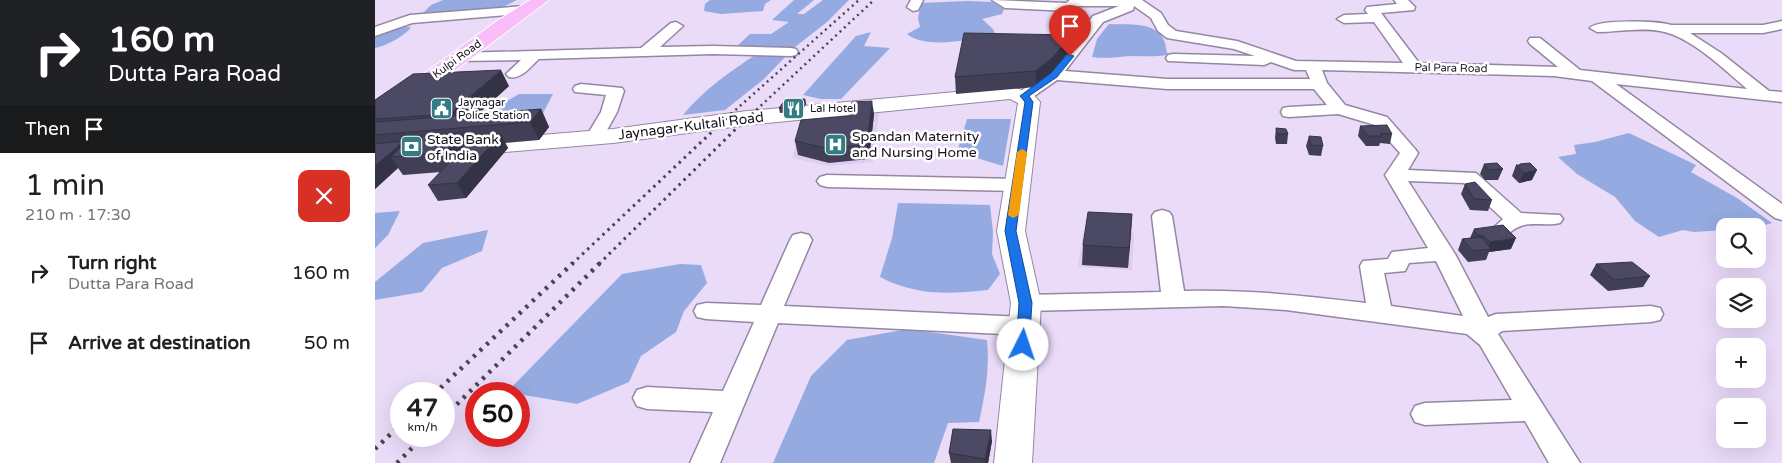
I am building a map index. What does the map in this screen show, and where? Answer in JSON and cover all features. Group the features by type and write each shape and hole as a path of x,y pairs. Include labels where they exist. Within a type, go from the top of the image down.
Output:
{"main road":[{"name":"Kulpi Road","path":"375,119 533,5"},
{"name":"Jaynagar-Kultali Road","path":"442,150 595,137 747,118 1010,94 1024,96"},
{"path":"1013,463 1025,314 1011,231 1029,102 1024,96"}],"street":[{"path":"997,0 1005,4 1069,7 1076,2 1138,1 1156,16 1166,32 1173,58"},
{"path":"1400,0 1409,7 1372,10 1414,67"},
{"path":"1024,96 1054,75 1098,19 1138,1"},
{"path":"410,19 430,4"},
{"path":"375,32 410,19 461,16 533,5"},
{"path":"1344,20 1378,18"},
{"path":"1597,28 1652,26 1670,29 1763,29 1782,25"},
{"path":"375,26 389,26"},
{"path":"645,52 676,26"},
{"path":"1670,29 1714,54 1764,95"},
{"name":"Pal Para Road","path":"1166,32 1182,37 1237,45 1282,62 1313,66 1414,67 1575,73 1677,87 1782,97"},
{"path":"1535,41 1575,73"},
{"path":"459,57 713,50 791,52"},
{"path":"514,74 535,55"},
{"path":"1173,58 1282,62"},
{"path":"1152,83 1173,58"},
{"path":"1313,66 1319,84 1339,108"},
{"path":"1054,75 1152,83 1319,84"},
{"path":"1596,76 1782,214"},
{"path":"581,89 616,91 609,112 595,137"},
{"path":"1289,112 1339,108 1381,121 1409,152 1395,175"},
{"path":"1395,175 1469,177 1509,224 1553,218"},
{"path":"1395,175 1443,254 1483,332 1565,463"},
{"path":"827,181 1018,185"},
{"path":"1162,216 1174,300"},
{"path":"705,463 801,240"},
{"path":"1380,312 1371,266 1397,266 1400,257 1443,254"},
{"path":"706,311 769,314 1025,314 1174,300 1223,298 1286,302 1459,322 1473,326 1483,332"},
{"path":"1483,332 1496,323 1651,314"},
{"path":"647,398 732,402"},
{"path":"1425,414 1533,410"}],"shaded area":[{"name":"Spandan Maternity and Nursing Home","path":"879,112 873,162 829,166 792,158 800,131 847,128 850,114"},
{"path":"1084,229 1134,232 1132,270 1078,267"}],"water":[{"path":"443,0 517,0 501,8 420,16 431,5"},
{"path":"710,0 771,0 765,4 763,11 721,14 704,11 705,4"},
{"path":"794,0 814,0 797,14 804,14 823,0 849,0 827,22 795,47 735,48 750,34 771,34 789,22 772,20"},
{"path":"992,2 1004,9 1002,14 982,19 993,29 996,35 962,41 937,42 916,39 907,34 920,27 918,18 921,3"},
{"path":"1109,24 1141,25 1156,30 1165,43 1168,55 1092,57 1097,39"},
{"path":"396,27 411,27 395,40 375,48 375,37"},
{"path":"871,32 864,46 890,48 841,99 821,99 803,95 856,36"},
{"path":"758,53 789,53 764,79 725,110 683,115 709,89"},
{"path":"519,94 553,94 542,115 481,116"},
{"path":"967,119 1011,119 1003,166 957,152"},
{"path":"1629,133 1696,165 1691,172 1737,198 1765,218 1716,218 1716,231 1694,232 1683,230 1659,237 1635,221 1615,197 1577,174 1558,157 1576,154 1574,145 1595,142"},
{"path":"898,203 990,205 993,232 992,254 1000,274 988,290 946,293 920,291 880,277 892,238"},
{"path":"400,211 388,235 375,248 375,213"},
{"path":"1766,219 1772,223 1766,225"},
{"path":"488,230 482,251 442,268 422,292 375,300 375,282 423,243"},
{"path":"680,264 701,265 707,283 684,311 676,332 641,356 629,382 577,404 530,396 530,382 517,382 622,274"},
{"path":"908,329 987,340 987,371 979,422 948,423 934,463 773,463 811,376 847,340"}],"building":[{"path":"964,33 1072,35 1052,58 1036,71 955,77"},
{"path":"501,70 450,114 375,119 375,100 413,74"},
{"path":"805,99 801,106 779,108 785,100"},
{"path":"872,101 867,145 826,148 795,141 801,120 850,116 852,102"},
{"path":"541,109 530,122 375,135 375,122"},
{"path":"1387,125 1392,134 1380,133 1382,136 1368,136 1360,126"},
{"path":"1276,128 1286,129 1288,134 1277,134"},
{"path":"463,133 445,152 391,157 411,137"},
{"path":"501,134 457,183 428,185 475,135"},
{"path":"1309,136 1321,137 1323,146 1311,145"},
{"path":"404,141 375,166 375,144"},
{"path":"1497,163 1503,169 1489,170 1484,164"},
{"path":"1530,163 1537,170 1524,173 1516,165 1520,165"},
{"path":"1475,182 1492,200 1474,199 1465,184"},
{"path":"1088,212 1132,214 1129,248 1083,245"},
{"path":"1503,225 1516,238 1490,242 1483,236 1478,235 1474,229"},
{"path":"1481,237 1491,249 1473,251 1462,239"},
{"path":"1632,262 1650,276 1614,280 1596,264"},
{"path":"953,429 991,430 985,459 949,453"}],"railway":[{"path":"731,114 859,0"},
{"path":"752,114 874,0"},
{"path":"572,264 733,112"},
{"path":"599,264 753,112"},
{"path":"447,382 573,263"},
{"path":"455,406 600,263"},
{"path":"375,449 390,435"},
{"path":"397,463 413,447"}],"slow traffic":[{"path":"1013,215 1022,152"}],"place":[{"name":"Jaynagar Police Station","path":"442,108"},
{"name":"Lal Hotel","path":"794,108"},
{"name":"Spandan Maternity and Nursing Home","path":"836,144"},
{"name":"State Bank of India","path":"411,147"}],"route":[{"path":"1023,345 1026,303 1013,249 1011,231 1029,102 1024,96 1054,75 1070,56"}]}
